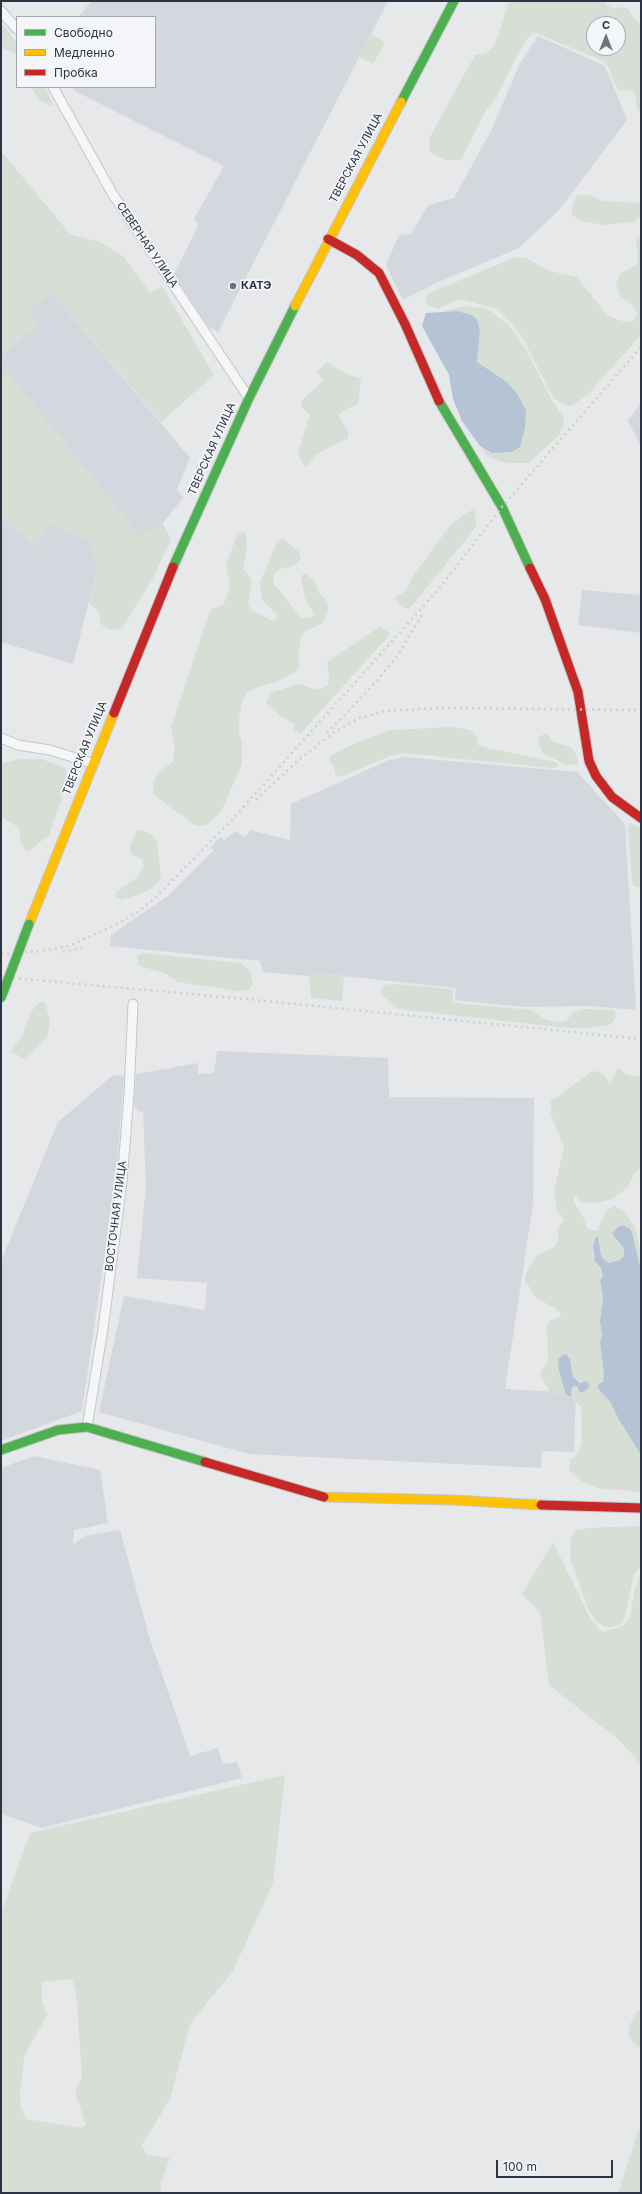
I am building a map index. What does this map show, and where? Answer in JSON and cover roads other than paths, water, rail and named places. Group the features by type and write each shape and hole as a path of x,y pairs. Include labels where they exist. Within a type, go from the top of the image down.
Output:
{"street":[{"name":"ТВЕРСКАЯ УЛИЦА","path":"1,998 92,762 164,587 249,398 328,239 454,1"},
{"path":"1,11 16,28"},
{"name":"СЕВЕРНАЯ УЛИЦА","path":"54,88 112,193 249,398"},
{"path":"328,239 357,255 379,273 405,324 443,411 502,507 545,599 578,692 589,761 596,776 612,797 641,818"},
{"path":"1,738 18,745 50,750 92,762"},
{"name":"ВОСТОЧНАЯ УЛИЦА","path":"87,1427 103,1329 122,1182 129,1094 133,1004"},
{"path":"1,1450 58,1430 87,1427 320,1497 454,1500 587,1508 641,1508"}],"water":[{"path":"457,311 472,315 477,320 480,330 477,362 507,382 518,395 526,411 525,428 520,447 512,452 492,453 480,446 462,421 453,399 449,375 422,326 426,313"},
{"path":"623,1225 630,1229 633,1236 641,1271 641,1455 619,1420 611,1403 597,1387 603,1382 604,1373 600,1342 602,1336 600,1320 603,1299 600,1281 603,1275 600,1267 595,1261 593,1246 596,1237 598,1237 603,1259 609,1263 620,1260 624,1256 624,1248 612,1234 618,1227"},
{"path":"564,1354 570,1359 573,1377 580,1383 586,1381 589,1383 589,1387 580,1393 577,1386 572,1387 571,1397 566,1395 559,1371 558,1359"}],"railway":[{"path":"1,954 41,951 69,946 117,924 138,912 156,897 231,821 437,591 502,507 641,347"},
{"path":"327,733 376,682 398,655 423,613"},
{"path":"300,759 333,733 359,718 386,711 437,708 641,710"},
{"path":"256,800 304,755"},
{"path":"63,952 82,948"},
{"path":"1,977 236,998 641,1039"}],"place":[{"name":"КАТЭ","path":"233,286"}]}
